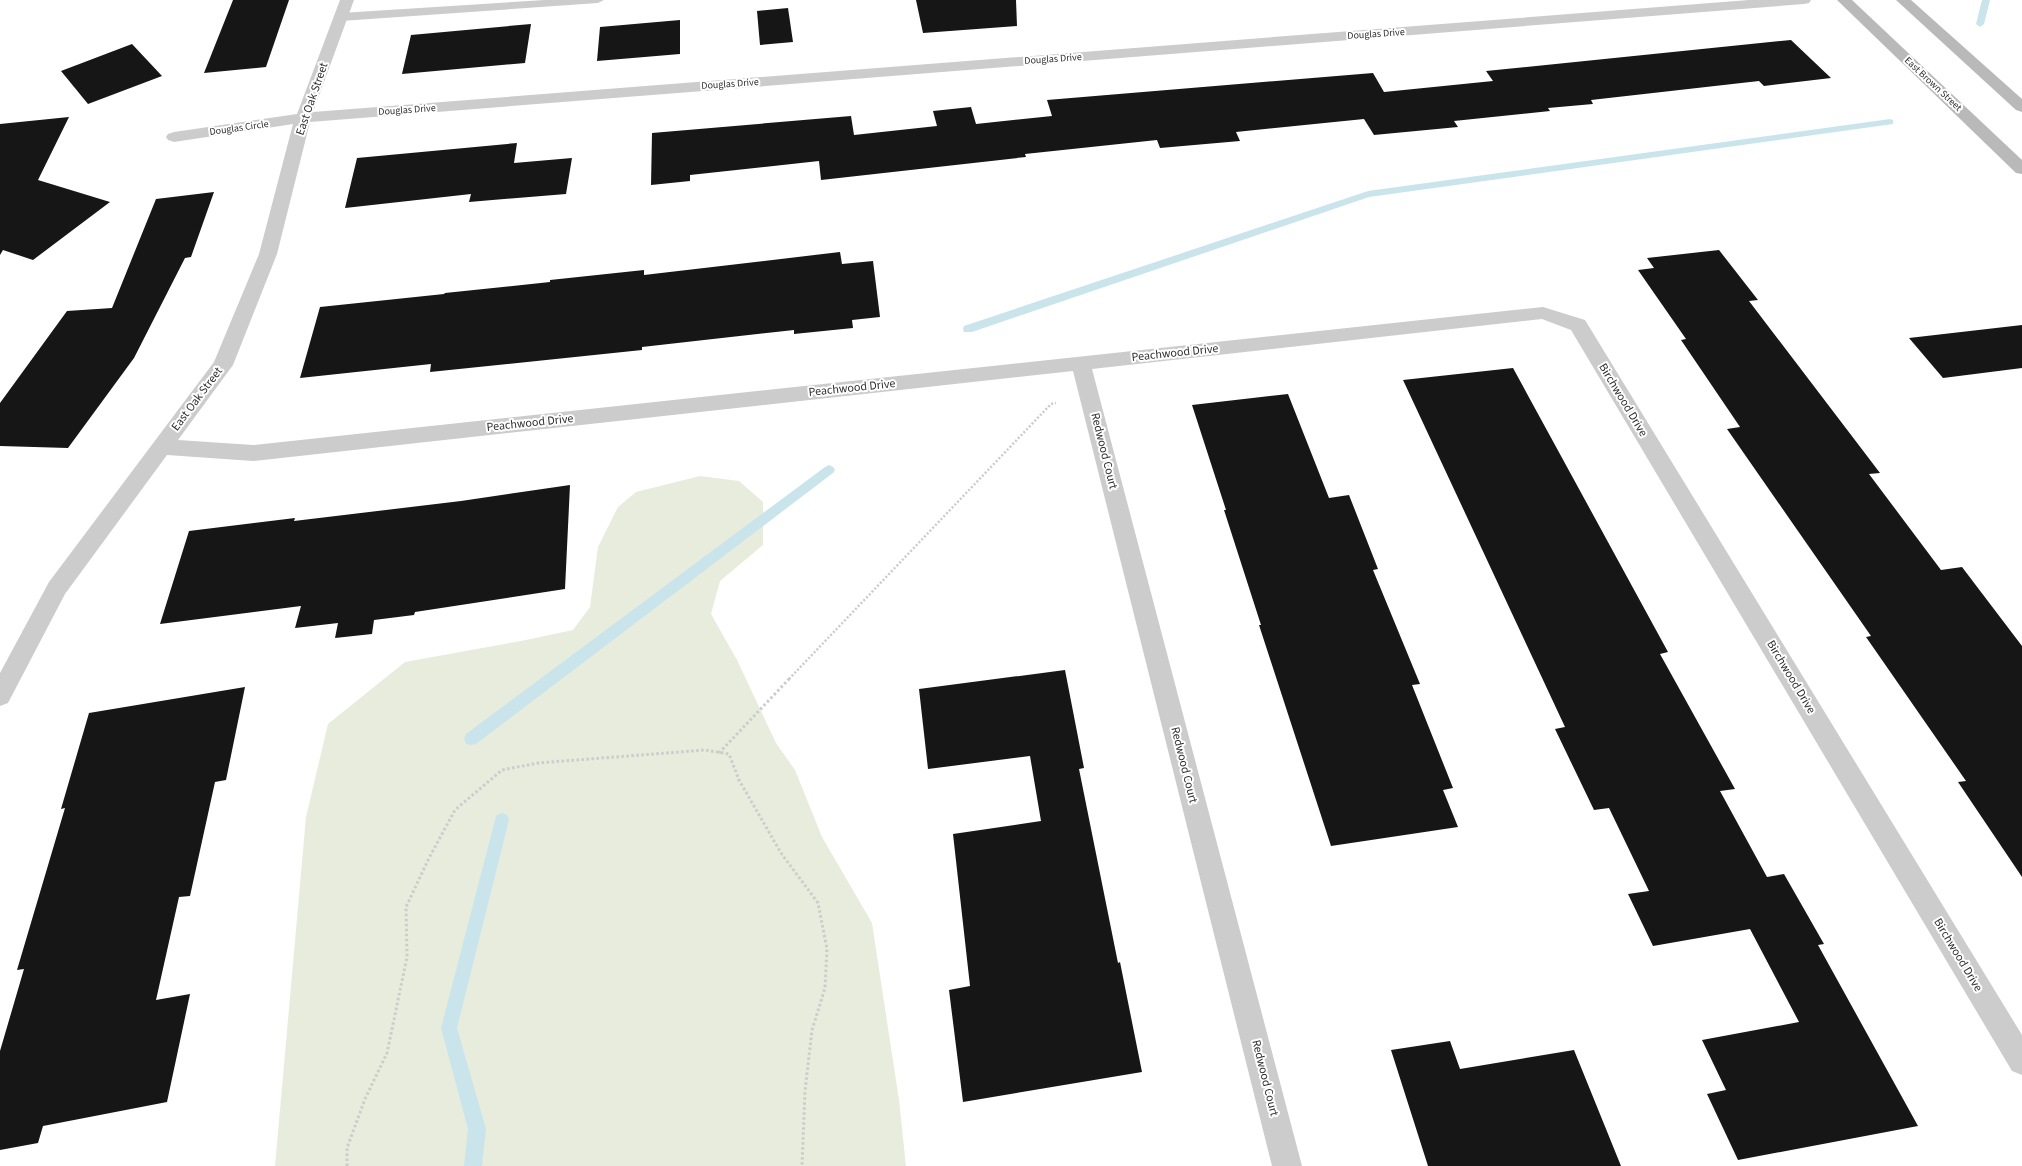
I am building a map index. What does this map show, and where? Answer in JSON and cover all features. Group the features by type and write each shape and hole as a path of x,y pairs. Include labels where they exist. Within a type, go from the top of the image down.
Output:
{"main road":[{"name":"East Brown Street","path":"1844,0 2022,169"},
{"path":"1903,0 2022,107"}],"street":[{"name":"Douglas Drive","path":"303,118 1804,0"},
{"name":"East Oak Street","path":"0,696 57,588 223,365 268,254 303,118 344,9"},
{"name":"Douglas Circle","path":"174,137 303,118"},
{"name":"Peachwood Drive","path":"161,447 253,453 1543,313"},
{"name":"Birchwood Drive","path":"1543,313 1578,325 2022,1061"},
{"name":"Redwood Court","path":"1081,363 1287,1166"}],"lane":[{"path":"344,9 598,0"}],"path":[{"path":"719,753 1051,404 1090,398"},
{"path":"346,1166 347,1148 365,1099 387,1053 407,957 406,908 429,858 455,810 502,770 538,763 697,750 729,754 739,780 781,853 818,903 827,949 825,988 812,1030 805,1091 802,1166"}],"shaded area":[{"path":"700,476 739,481 763,502 763,545 720,581 711,614 737,660 776,743 795,770 822,837 872,923 899,1100 906,1166 275,1166 306,817 328,724 405,662 573,630 590,607 598,547 618,507 636,492"}],"building":[{"path":"233,0 289,0 266,67 204,73"},
{"path":"916,0 1016,0 1017,26 923,33"},
{"path":"788,8 793,42 760,45 757,11"},
{"path":"680,20 680,54 597,61 600,27"},
{"path":"531,24 525,63 402,74 411,35"},
{"path":"1791,40 1831,78 1764,86 1759,81 1591,100 1593,104 1548,108 1550,111 1454,121 1458,127 1374,135 1364,119 1236,132 1240,141 1160,148 1157,140 1025,154 1026,157 821,180 819,161 690,175 690,181 651,185 652,133 851,116 854,135 937,126 933,111 971,107 976,124 1052,116 1047,100 1373,73 1384,92 1493,81 1486,71"},
{"path":"132,44 162,76 88,104 61,71"},
{"path":"69,117 38,180 110,202 33,260 3,250 0,255 0,124"},
{"path":"517,143 514,163 572,158 566,194 469,202 471,194 345,208 357,158"},
{"path":"214,192 191,257 185,258 134,358 68,448 0,446 0,403 67,311 112,308 156,199"},
{"path":"1719,250 1758,300 1749,301 1880,473 1869,474 1941,570 1962,567 2022,646 2022,877 1958,782 1966,781 1866,637 1871,636 1727,429 1740,427 1681,340 1686,339 1638,270 1654,268 1647,258"},
{"path":"840,252 842,264 873,261 880,317 852,320 853,328 794,334 794,330 642,347 642,350 430,372 431,364 300,378 320,307 550,282 550,280 644,270 644,275"},
{"path":"2022,325 2022,368 1943,378 1909,338"},
{"path":"1513,368 1668,652 1660,654 1735,789 1720,791 1767,877 1784,874 1824,944 1818,945 1918,1126 1738,1160 1707,1094 1726,1090 1702,1040 1799,1022 1750,929 1653,946 1628,894 1649,891 1609,808 1594,810 1555,729 1565,727 1403,380"},
{"path":"1288,394 1329,498 1349,495 1378,569 1373,570 1420,684 1412,685 1453,788 1443,790 1458,827 1331,846 1259,625 1261,625 1192,405"},
{"path":"570,485 565,589 415,612 414,615 374,620 372,634 335,638 338,623 295,628 301,606 160,624 189,531 295,518 294,521 461,501"},
{"path":"1065,670 1084,768 1079,769 1118,963 1120,962 1142,1072 963,1102 949,990 970,986 953,834 1041,821 1030,756 928,769 919,689"},
{"path":"245,687 226,780 215,782 190,896 179,897 156,1000 190,994 167,1102 43,1126 38,1143 0,1150 0,1051 24,969 17,970 65,808 61,809 89,713"},
{"path":"1450,1041 1460,1069 1574,1050 1621,1166 1428,1166 1391,1050"}],"waterway":[{"path":"1980,24 1986,0"},
{"path":"968,329 1368,194 1890,122"},
{"path":"471,739 829,470"},
{"path":"473,1166 477,1129 449,1028 502,820"}]}
